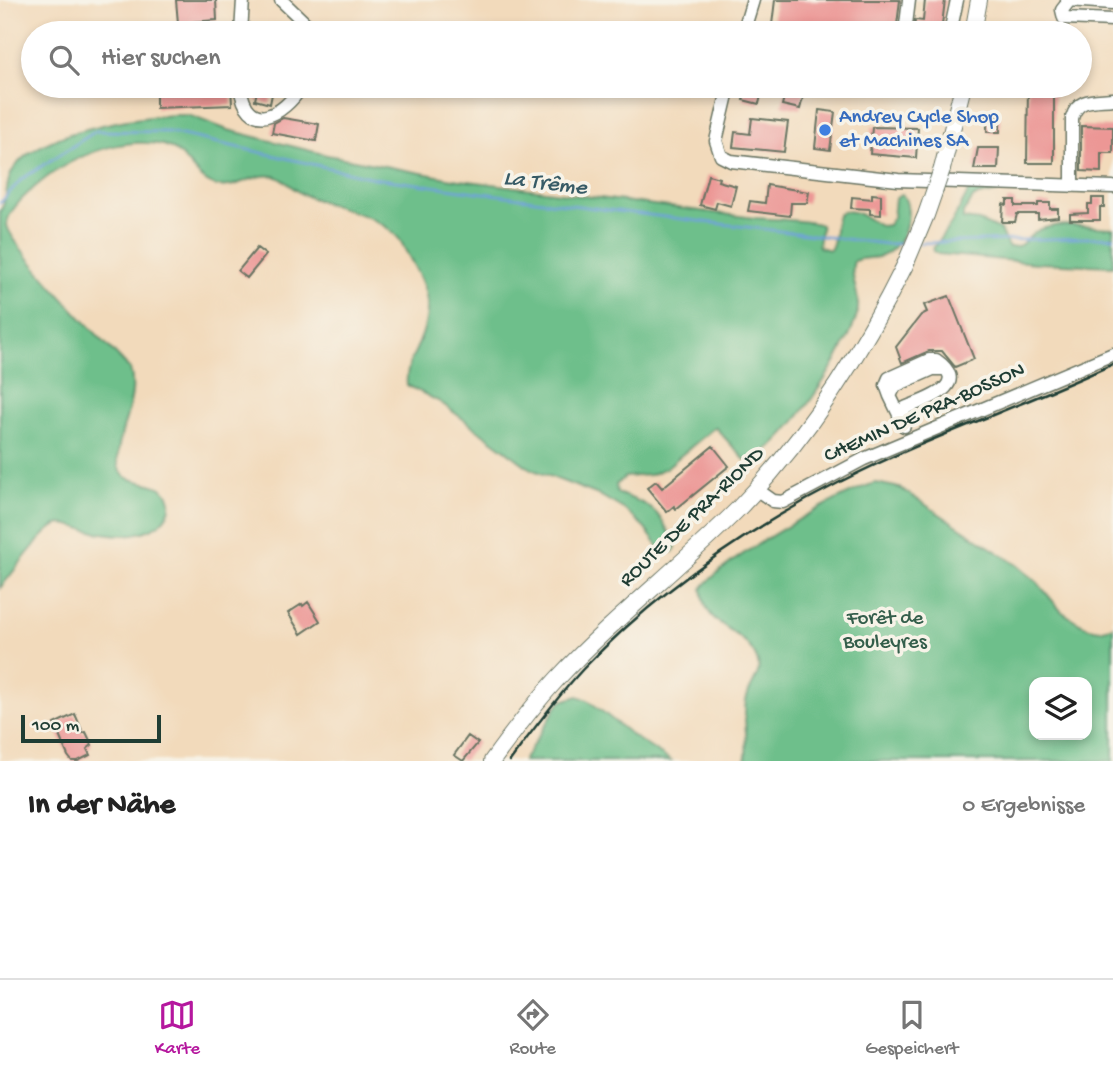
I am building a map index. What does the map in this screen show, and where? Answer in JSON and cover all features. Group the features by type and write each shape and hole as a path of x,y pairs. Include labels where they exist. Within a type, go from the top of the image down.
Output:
{"main road":[{"path":"975,21 979,0"},
{"name":"ROUTE DE PRA-RIOND","path":"492,761 558,678 756,489 810,425 874,327 905,265 942,169 960,98"}],"street":[{"path":"242,21 243,0"},
{"path":"281,0 303,21"},
{"path":"747,21 753,0"},
{"path":"906,21 909,0"},
{"path":"953,21 957,0"},
{"path":"1113,3 1068,3 1061,13 1066,19 1113,22"},
{"path":"1092,24 1113,22"},
{"path":"243,98 246,109 251,114 262,117 279,109 292,98"},
{"path":"726,98 716,141 721,156 731,162 898,180 1113,187"},
{"path":"1072,186 1074,110 1082,102 1113,99"},
{"name":"CHEMIN DE PRA-BOSSON","path":"756,489 773,501 783,502 864,460 1113,354"},
{"path":"904,426 905,408 946,391 949,383 946,369 936,360 929,360 889,379 886,385 890,396 904,426 911,439"}],"green space":[{"path":"188,115 228,130 327,155 453,179 755,218 816,223 821,225 819,247 830,250 837,217 841,213 857,213 882,226 888,225 893,218 895,199 902,194 908,210 907,219 901,238 889,252 879,257 854,261 858,307 852,329 812,399 776,442 760,455 745,460 715,427 666,468 650,475 625,477 616,485 617,493 654,511 665,524 676,547 673,552 662,551 642,525 625,510 601,496 531,469 440,402 407,385 408,369 424,327 427,301 415,267 400,240 390,230 367,217 300,193 274,176 259,176 232,186 217,186 202,178 178,153 163,145 122,144 82,157 57,170 36,186 13,209 7,224 12,235 41,273 130,369 132,393 120,440 118,464 127,477 160,488 166,493 170,508 159,524 132,534 112,534 67,524 57,525 36,544 0,588 0,211 5,202 8,180 25,157 63,136 111,123"},
{"path":"970,189 996,189 997,192 974,197 963,213 963,219 979,221 1000,230 1008,247 1018,246 1036,231 1050,227 1068,225 1113,228 1113,266 1037,263 938,254 933,251"},
{"name":"Forêt de Bouleyres","path":"876,483 900,488 1017,565 1038,583 1061,611 1076,621 1100,630 1113,626 1113,761 745,761 745,708 758,673 758,662 744,642 711,615 702,589 731,562 755,546 838,499"},
{"path":"578,696 588,700 634,737 671,761 523,761 557,706 562,701"}],"building":[{"path":"176,0 216,0 217,20 178,21"},
{"path":"775,0 900,0 897,21 772,21"},
{"path":"925,0 945,0 942,21 923,21"},
{"path":"156,98 232,98 232,105 156,108"},
{"path":"255,98 271,98 270,104"},
{"path":"743,98 760,98 759,104"},
{"path":"784,98 803,98 800,109 782,105"},
{"path":"1028,98 1054,98 1054,163 1027,163"},
{"name":"Andrey Cycle Shop et Machines SA","path":"819,110 835,112 830,150 815,148"},
{"path":"987,116 1000,116 1000,132 987,132"},
{"path":"283,118 319,124 316,141 272,133 274,123"},
{"path":"752,118 788,122 784,152 733,147 735,132 750,134"},
{"path":"1081,126 1113,127 1113,153 1101,153 1101,172 1081,171"},
{"path":"872,127 918,128 916,158 870,154"},
{"path":"978,148 999,148 998,169 974,169"},
{"path":"708,175 736,186 731,206 717,202 715,209 700,205"},
{"path":"767,185 809,192 807,203 791,203 790,216 748,211 750,201 765,203"},
{"path":"872,194 881,195 881,215 870,214 870,209 851,208 852,197 872,199"},
{"path":"1092,198 1104,198 1104,207 1100,207 1100,220 1070,220 1070,214 1088,213 1088,204 1092,204"},
{"path":"1007,200 1015,200 1015,206 1050,203 1050,209 1058,209 1058,217 1038,219 1038,214 1017,214 1015,222 1002,222 1003,204 1007,205"},
{"path":"257,248 266,255 247,278 238,271"},
{"path":"949,296 974,359 955,367 942,351 929,351 902,363 896,347 921,315 927,312 924,305"},
{"path":"713,446 729,466 676,509 674,506 667,512 647,488 656,481 662,488"},
{"path":"308,602 320,621 301,634 288,613"},
{"path":"75,714 83,733 86,732 92,745 87,749 90,755 72,761 54,724"},
{"path":"468,736 478,743 463,761 454,755"}],"waterway":[{"name":"La Trême","path":"0,203 22,179 96,131 169,132 374,178 886,244 907,243"},
{"name":"La Trême","path":"920,243 1113,237"}],"railway":[{"path":"510,761 563,691 611,641 672,589 737,542 805,501 873,466 1113,364"}],"place":[{"name":"Andrey Cycle Shop et Machines SA","path":"825,130"}]}
